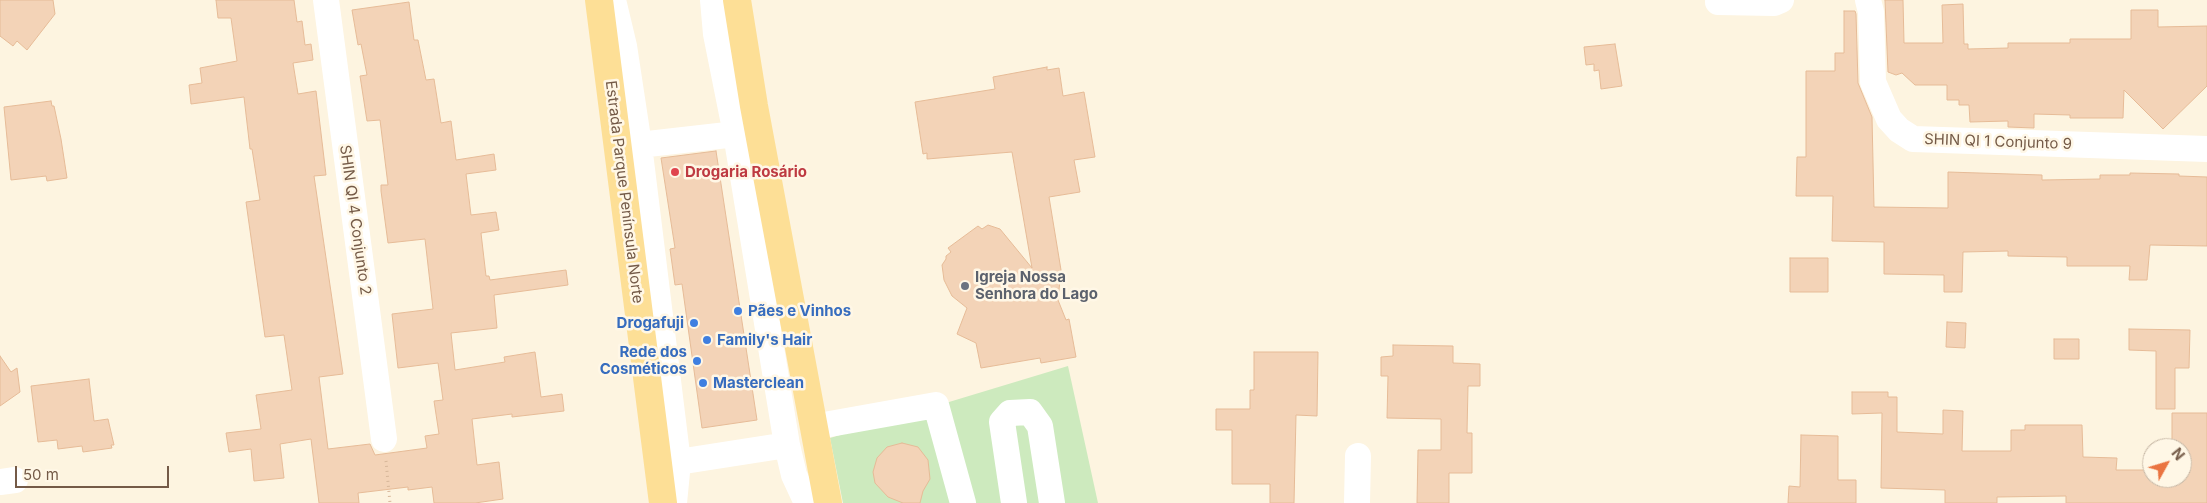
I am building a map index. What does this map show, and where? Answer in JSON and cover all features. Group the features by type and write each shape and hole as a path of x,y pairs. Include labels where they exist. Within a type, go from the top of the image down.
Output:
{"main road":[{"name":"Estrada Parque Península Norte","path":"599,0 663,503"},
{"path":"737,0 754,106 828,503"}],"street":[{"name":"SHIN QI 4 Conjunto 2","path":"326,0 384,439"},
{"path":"613,0 624,46 638,145 678,462 674,503"},
{"path":"713,0 716,34 736,134 787,445 794,475 807,503"},
{"path":"1718,2 1774,2 1781,0"},
{"name":"SHIN QI 1 Conjunto 9","path":"1868,0 1871,12 1873,82 1889,119 1899,130 1913,140 2207,149"},
{"path":"638,145 736,134"},
{"path":"813,427 936,405 963,503"},
{"path":"1014,503 1002,422 1010,413 1030,412 1040,426 1052,503"},
{"path":"678,462 787,445"},
{"path":"1358,456 1358,503"}],"path":[{"path":"384,439 390,503"}],"green space":[{"path":"1068,366 1098,503 843,503 830,438"}],"building":[{"path":"0,0 53,0 55,14 27,50 17,41 13,46 0,36"},
{"path":"216,0 294,0 297,22 302,21 305,45 311,44 313,60 293,63 298,94 316,91 326,175 314,176 343,374 319,377 328,449 370,444 375,455 427,448 425,436 439,434 434,401 443,400 438,363 398,368 392,314 433,309 425,239 388,243 381,185 388,185 380,120 367,121 360,76 367,75 361,44 358,45 352,10 409,2 414,40 418,40 426,80 434,79 441,123 451,121 456,160 494,154 496,170 466,174 471,215 496,212 499,230 481,233 486,276 489,276 490,280 566,270 568,285 494,295 497,328 451,333 455,370 505,362 504,357 535,352 541,397 562,394 564,411 512,417 512,414 472,419 477,465 499,462 503,499 475,503 434,503 432,487 408,490 408,487 358,493 359,503 319,503 311,439 280,444 284,478 254,481 251,449 229,452 226,433 261,429 256,395 292,390 284,335 265,337 246,202 260,200 252,149 250,149 244,97 191,104 189,85 202,83 200,68 237,61 231,18 218,18"},
{"path":"1885,0 1903,0 1904,43 1943,43 1942,5 1963,4 1964,44 1968,44 1968,49 2008,48 2008,43 2070,43 2070,39 2131,39 2131,10 2158,10 2158,27 2207,26 2207,86 2163,129 2124,90 2123,118 2070,118 2070,115 2034,114 2034,128 2008,127 2008,121 1970,122 1969,105 1959,105 1959,100 1947,100 1947,85 1915,85 1902,73 1896,75 1888,72"},
{"path":"1844,11 1855,11 1856,14 1858,83 1872,117 1874,207 1948,208 1948,172 2042,175 2042,180 2100,179 2100,175 2130,175 2130,173 2179,174 2179,176 2207,177 2207,246 2150,245 2147,280 2129,280 2130,266 2067,266 2067,257 2008,256 2008,251 1963,252 1962,292 1944,292 1944,275 1884,274 1884,242 1832,241 1833,196 1796,196 1797,157 1806,157 1806,71 1835,71 1835,53 1844,53"},
{"path":"1615,44 1622,86 1601,89 1599,70 1594,71 1594,64 1586,65 1584,47"},
{"path":"1047,67 1047,70 1059,68 1063,96 1084,92 1095,157 1074,160 1080,192 1049,197 1061,270 1058,300 1066,320 1069,319 1076,357 1041,363 1040,358 981,368 976,343 957,334 967,308 952,296 944,280 942,265 946,256 951,252 948,248 978,226 982,229 988,225 1000,229 1032,268 1012,152 927,159 927,153 923,154 915,102 995,89 993,77"},
{"path":"51,101 52,106 54,106 61,139 67,178 47,181 46,176 11,180 4,107"},
{"path":"716,151 757,420 702,428 682,284 675,285 670,249 675,248 661,158"},
{"path":"1790,258 1828,258 1828,292 1790,292"},
{"path":"1947,322 1966,323 1965,348 1946,347"},
{"path":"2129,329 2190,330 2189,368 2175,368 2175,409 2156,409 2156,351 2129,350"},
{"path":"2054,339 2079,339 2079,359 2054,359"},
{"path":"1393,345 1453,346 1453,363 1480,364 1480,386 1468,386 1467,433 1472,433 1472,473 1449,473 1449,503 1417,503 1418,450 1441,450 1441,419 1387,418 1388,376 1381,376 1381,357 1393,356"},
{"path":"1254,352 1318,352 1317,416 1296,415 1294,503 1270,503 1270,484 1232,484 1232,430 1216,430 1216,409 1250,409 1250,390 1254,390"},
{"path":"0,356 11,372 17,368 20,392 0,406"},
{"path":"89,379 94,421 108,419 114,445 111,445 112,448 83,452 82,446 58,449 57,440 38,442 31,386"},
{"path":"1852,392 1888,392 1888,397 1897,397 1897,432 1943,434 1943,410 1963,411 1962,451 2011,451 2011,430 2025,430 2025,425 2082,425 2083,457 2117,458 2116,470 2142,470 2142,488 2192,488 2192,438 2172,438 2172,413 2207,413 2207,503 2066,503 2066,496 1997,497 1997,503 1945,503 1945,490 1881,488 1882,413 1852,414"},
{"path":"1801,435 1838,436 1838,480 1856,480 1856,503 1788,503 1789,486 1800,487"},
{"path":"902,443 918,447 928,460 930,479 923,491 920,503 903,503 888,497 875,483 873,472 877,458 887,447"}],"place":[{"name":"Drogaria Rosário","path":"675,172"},
{"name":"Igreja Nossa Senhora do Lago","path":"965,286"},
{"name":"Pães e Vinhos","path":"738,311"},
{"name":"Drogafuji","path":"694,323"},
{"name":"Family's Hair","path":"707,340"},
{"name":"Rede dos Cosméticos","path":"697,361"},
{"name":"Masterclean","path":"703,383"}]}
